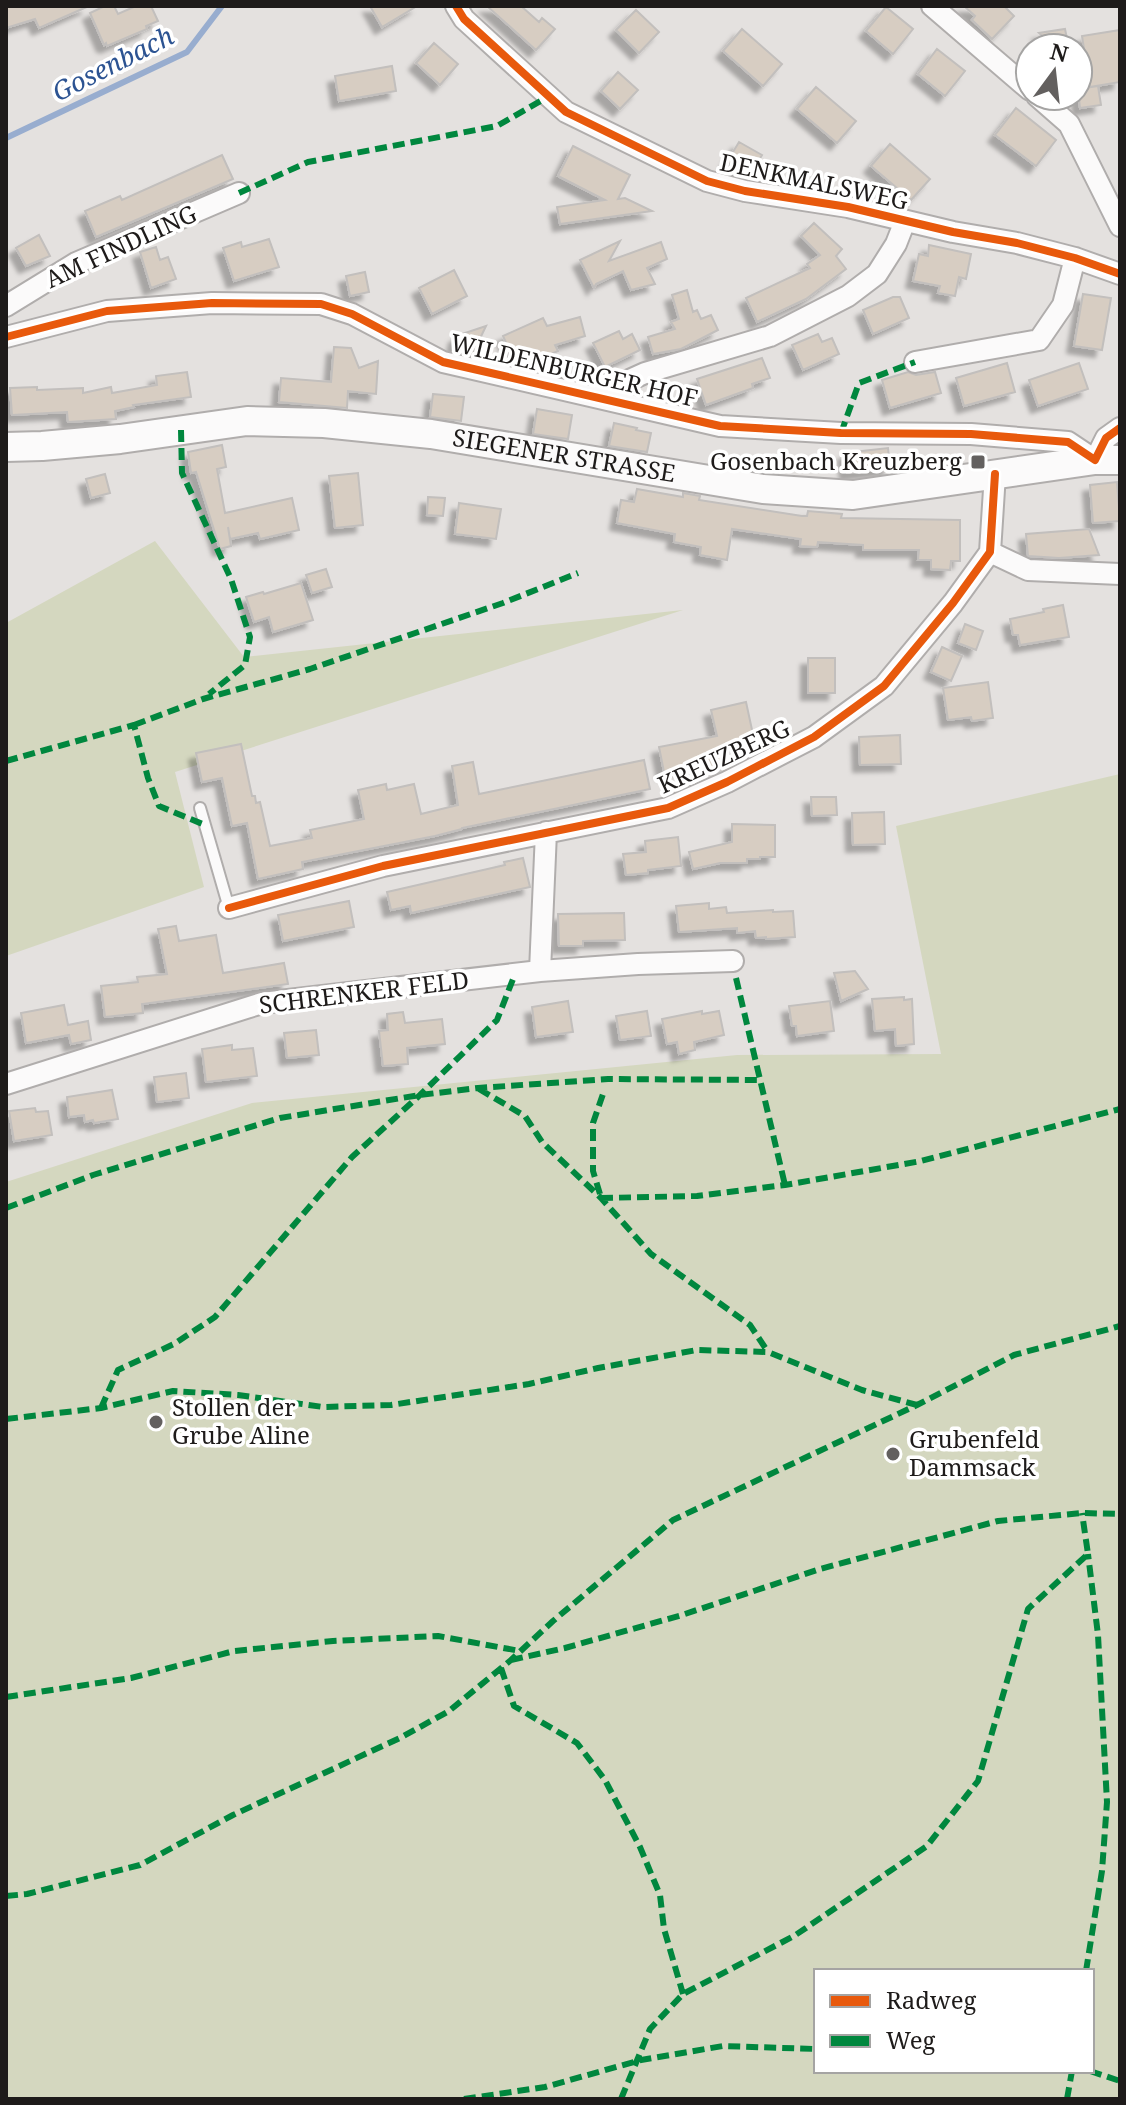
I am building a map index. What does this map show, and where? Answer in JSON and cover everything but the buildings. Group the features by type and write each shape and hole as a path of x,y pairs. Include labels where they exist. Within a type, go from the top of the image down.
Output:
{"main road":[{"name":"SIEGENER STRASSE","path":"6,447 120,439 247,421 324,423 431,434 763,489 853,495 1107,460"}],"street":[{"name":"DENKMALSWEG","path":"456,6 464,19 566,112 707,181 1017,243 1120,274"},
{"path":"932,6 1014,76"},
{"path":"1055,112 1069,124 1120,226"},
{"name":"AM FINDLING","path":"6,306 76,263 239,193"},
{"path":"594,396 645,373 770,336 848,296 877,274 896,244 905,221"},
{"path":"915,362 1039,340 1063,305 1075,258"},
{"name":"WILDENBURGER HOF","path":"6,337 107,311 212,303 321,304 352,314 443,362 720,426 841,433 971,434 1068,442 1107,460"},
{"path":"1107,460 1106,438 1120,428"},
{"path":"995,474 990,552 1028,570 1120,574"},
{"name":"KREUZBERG","path":"229,908 383,866 668,808 727,782 814,737 884,686 953,603 990,552"},
{"path":"540,971 546,832"},
{"name":"SCHRENKER FELD","path":"6,1084 262,1003 540,971 733,961"}],"lane":[{"path":"200,808 229,908"}],"green space":[{"path":"155,541 244,657 683,610 175,772 204,887 6,956 6,623"},
{"path":"1120,774 1120,2099 6,2099 6,1182 252,1103 737,1055 941,1054 896,826"}],"waterway":[{"name":"Gosenbach","path":"6,138 187,52 222,6"}],"marked path":[{"path":"239,193 308,162 497,126 549,96"},
{"path":"841,433 859,383 915,362"},
{"path":"181,430 182,473 231,579 250,637 245,665 209,694"},
{"path":"134,725 203,699 310,669 503,603 578,573"},
{"path":"6,761 134,725 159,806 205,825"},
{"path":"101,1408 118,1370 174,1344 215,1317 352,1157 497,1020 515,974"},
{"path":"736,978 785,1185"},
{"path":"6,1208 93,1175 280,1118 478,1088 608,1079 760,1080"},
{"path":"479,1089 525,1116 542,1142 601,1198 651,1254 750,1325 768,1352"},
{"path":"600,1194 593,1171 593,1123 604,1091"},
{"path":"601,1198 697,1196 785,1185 921,1161 1120,1109"},
{"path":"6,1896 27,1894 140,1865 233,1815 400,1738 449,1711 673,1520 917,1405 1014,1355 1120,1326"},
{"path":"6,1419 101,1408 173,1391 238,1395 323,1407 391,1405 529,1384 697,1350 768,1352 862,1390 917,1405"},
{"path":"511,1660 682,1615 820,1569 998,1521 1082,1513 1120,1514"},
{"path":"621,2099 650,2029 683,1994 794,1936 927,1846 978,1781 1028,1609 1088,1554 1082,1513"},
{"path":"1086,1969 1102,1871 1107,1802 1098,1635 1088,1554"},
{"path":"6,1697 131,1678 234,1651 333,1641 438,1636 520,1651"},
{"path":"501,1668 514,1706 577,1743 605,1780 640,1847 660,1895 664,1929 683,1994"},
{"path":"464,2099 545,2087 641,2060 723,2046 814,2049"},
{"path":"1094,2072 1120,2081"},
{"path":"1067,2099 1072,2073"}],"cycle path":[{"path":"456,6 464,19 566,112 707,181 1017,243 1120,274"},
{"path":"6,337 107,311 212,303 321,304 352,314 443,362 720,426 841,433 971,434 1068,442 1095,460 1106,438 1120,428"},
{"path":"229,908 383,866 668,808 727,782 814,737 884,686 953,603 990,552 995,474"}],"place":[{"name":"Gosenbach Kreuzberg","path":"978,462"},
{"name":"Stollen der Grube Aline","path":"156,1422"},
{"name":"Grubenfeld Dammsack","path":"893,1454"}]}
